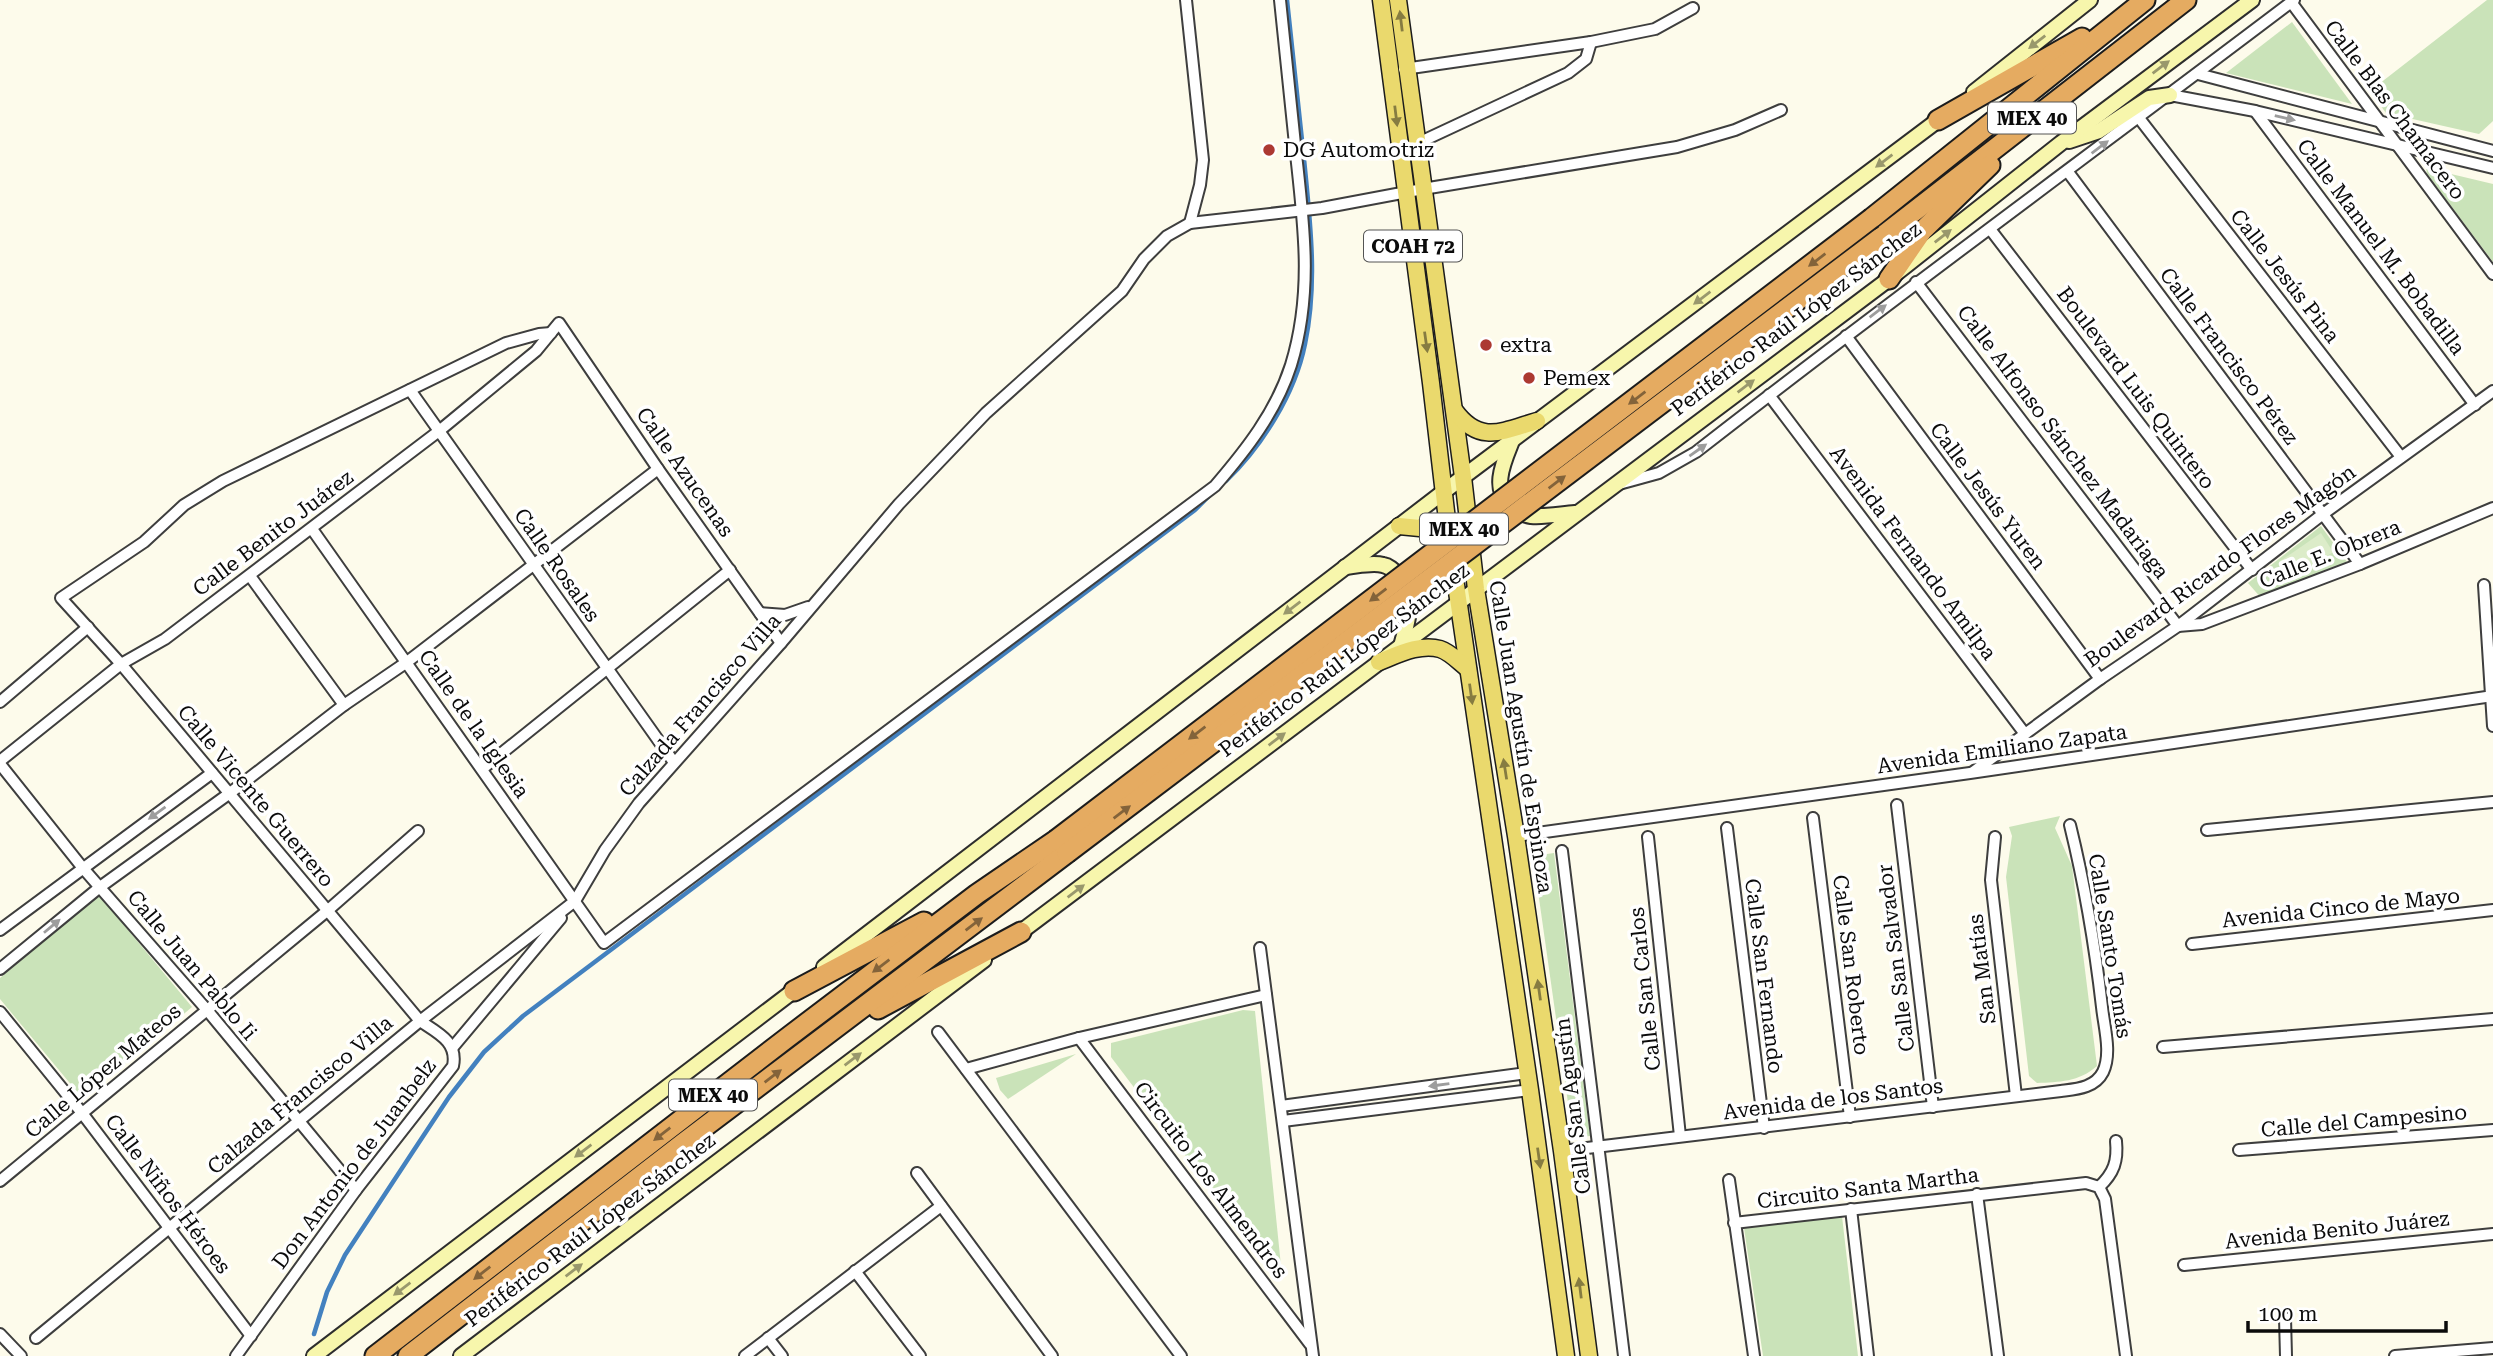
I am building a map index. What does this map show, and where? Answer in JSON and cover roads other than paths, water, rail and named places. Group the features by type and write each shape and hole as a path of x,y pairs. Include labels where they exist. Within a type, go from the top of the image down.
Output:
{"highway":[{"name":"Periférico Raúl López Sánchez","path":"374,1356 977,894 1062,847 1880,238 2186,0"},
{"path":"1938,120 2140,4"},
{"name":"Periférico Raúl López Sánchez","path":"408,1356 813,1046 1062,847 1872,219 2140,4"},
{"path":"1889,279 1922,231 2064,93"},
{"path":"794,991 977,894"},
{"path":"813,1046 1021,932"}],"main road":[{"name":"Calle Juan Agustín de Espinoza","path":"1381,0 1458,603 1530,1090 1566,1356"},
{"name":"Calle Juan Agustín de Espinoza","path":"1398,0 1476,589 1516,836 1589,1356"},
{"path":"314,1356 1463,477 1938,120 2090,0"},
{"name":"Periférico Raúl López Sánchez","path":"461,1356 1889,279 2061,143 2252,0"},
{"path":"2061,143 2099,131 2149,98 2170,95"},
{"path":"1454,409 1464,423 1478,431 1500,432 1537,421"},
{"path":"1513,440 1502,466 1500,482 1508,503 1531,516 1577,513"},
{"path":"1399,526 1430,529 1449,537"},
{"path":"1345,567 1383,565 1391,568 1405,584 1410,611 1401,646"},
{"path":"1379,662 1408,651 1429,648 1448,652 1468,669"},
{"path":"1488,810 1516,836 1498,875"}],"street":[{"path":"1186,0 1203,160 1200,186 1190,223"},
{"path":"1280,0 1304,211"},
{"path":"1613,486 1658,472 1696,452 1916,282 2068,172 2292,1"},
{"name":"Calle Blas Chamacero","path":"2292,1 2377,121 2493,274"},
{"path":"1390,72 1591,42 1655,29 1693,8"},
{"path":"1401,151 1568,73 1586,59 1591,42"},
{"path":"2198,74 2493,151"},
{"path":"2170,95 2255,111 2493,169"},
{"name":"Calzada Francisco Villa","path":"36,1338 419,1021 575,901 612,841 673,761 781,643 900,504 986,413 1122,291 1144,259 1167,236 1190,223 1304,211 1677,147 1735,130 1781,110"},
{"name":"Calle Manuel M. Bobadilla","path":"2255,111 2475,405"},
{"name":"Calle Jesús Pina","path":"2139,118 2401,457"},
{"name":"Calle Francisco Pérez","path":"2068,172 2360,564"},
{"name":"Calle de la Iglesia","path":"312,529 604,943 1215,486 1250,446 1272,408 1290,367 1303,316 1307,268 1304,211"},
{"name":"Boulevard Luis Quintero","path":"1990,229 2252,570"},
{"name":"Calle Alfonso Sánchez Madariaga","path":"1916,282 2178,626"},
{"name":"Calle Benito Juárez","path":"0,763 121,664 165,639 439,431 536,351 559,323"},
{"name":"Calle Azucenas","path":"559,323 781,643"},
{"path":"410,390 506,343 551,333"},
{"name":"Calle Jesús Yuren","path":"1846,336 2100,679"},
{"name":"Calle Rosales","path":"410,390 673,761"},
{"name":"Calle Vicente Guerrero","path":"410,390 223,481 184,505 144,542 61,597 121,664 419,1021"},
{"name":"Boulevard Ricardo Flores Magón","path":"1970,774 2178,626 2323,514 2493,391"},
{"name":"Avenida Fernando Amilpa","path":"1769,395 2025,734"},
{"path":"0,970 100,887 344,705 407,662 658,469"},
{"name":"Calle E. Obrera","path":"2178,626 2202,624 2360,564 2493,508"},
{"path":"482,769 730,570"},
{"path":"250,576 344,705"},
{"path":"2484,585 2493,726"},
{"path":"760,613 785,615 811,606"},
{"path":"0,702 88,627"},
{"name":"Avenida Emiliano Zapata","path":"1516,836 1970,774 2492,696"},
{"name":"Calle Juan Pablo Ii","path":"0,763 82,867 207,1010 356,1190"},
{"path":"0,930 212,773"},
{"path":"2207,830 2493,802"},
{"name":"Calle San Salvador","path":"1897,805 1933,1107"},
{"name":"Calle San Roberto","path":"1813,818 1850,1117"},
{"name":"Calle Santo Tomás","path":"2070,825 2085,884 2094,941 2107,1054 2103,1073"},
{"name":"Calle San Fernando","path":"1727,828 1764,1128"},
{"name":"Calle López Mateos","path":"0,1181 327,911 418,831"},
{"name":"Calle San Carlos","path":"1648,837 1680,1136"},
{"name":"San Matías","path":"1995,837 1991,880 2016,1097"},
{"name":"Calle San Agustín","path":"1562,851 1624,1356"},
{"path":"453,1046 575,901"},
{"name":"Avenida Cinco de Mayo","path":"2192,944 2493,910"},
{"name":"Circuito Los Almendros","path":"1260,948 1313,1351"},
{"path":"967,1069 1079,1038 1266,995"},
{"name":"Calle Niños Héroes","path":"0,1012 82,1113 251,1336"},
{"path":"2163,1047 2493,1019"},
{"name":"Don Antonio de Juanbelz","path":"236,1356 356,1190 453,1066 453,1046 419,1021"},
{"path":"938,1032 1181,1356"},
{"name":"Circuito Los Almendros","path":"1079,1038 1313,1351"},
{"path":"1281,1106 1527,1073"},
{"name":"Avenida de los Santos","path":"1562,1152 2016,1097 2084,1087 2095,1082 2103,1073"},
{"path":"1283,1121 1530,1090"},
{"path":"1341,1098 1342,1114"},
{"name":"Calle del Campesino","path":"2239,1150 2493,1130"},
{"path":"2116,1141 2118,1154 2115,1167 2099,1187 2105,1199 2126,1356"},
{"path":"917,1173 1052,1356"},
{"path":"1729,1180 1734,1223"},
{"name":"Circuito Santa Martha","path":"1754,1356 1734,1223 2086,1183 2099,1187"},
{"path":"1977,1194 1998,1356"},
{"path":"745,1356 941,1206"},
{"path":"1851,1209 1868,1356"},
{"name":"Avenida Benito Juárez","path":"2184,1265 2493,1234"},
{"path":"855,1271 920,1356"},
{"path":"2285,1318 2286,1356"},
{"path":"0,1334 21,1356"},
{"path":"768,1338 780,1355"},
{"path":"2395,1356 2493,1348"}],"waterway":[{"path":"1226,481 1252,452 1285,400 1300,363 1309,321 1312,275 1310,228 1287,0"},
{"path":"314,1334 327,1292 345,1255 449,1097 484,1052 523,1016 1195,510 1209,496"}],"place":[{"name":"DG Automotriz","path":"1269,150"},
{"name":"extra","path":"1486,345"},
{"name":"Pemex","path":"1529,378"}]}
